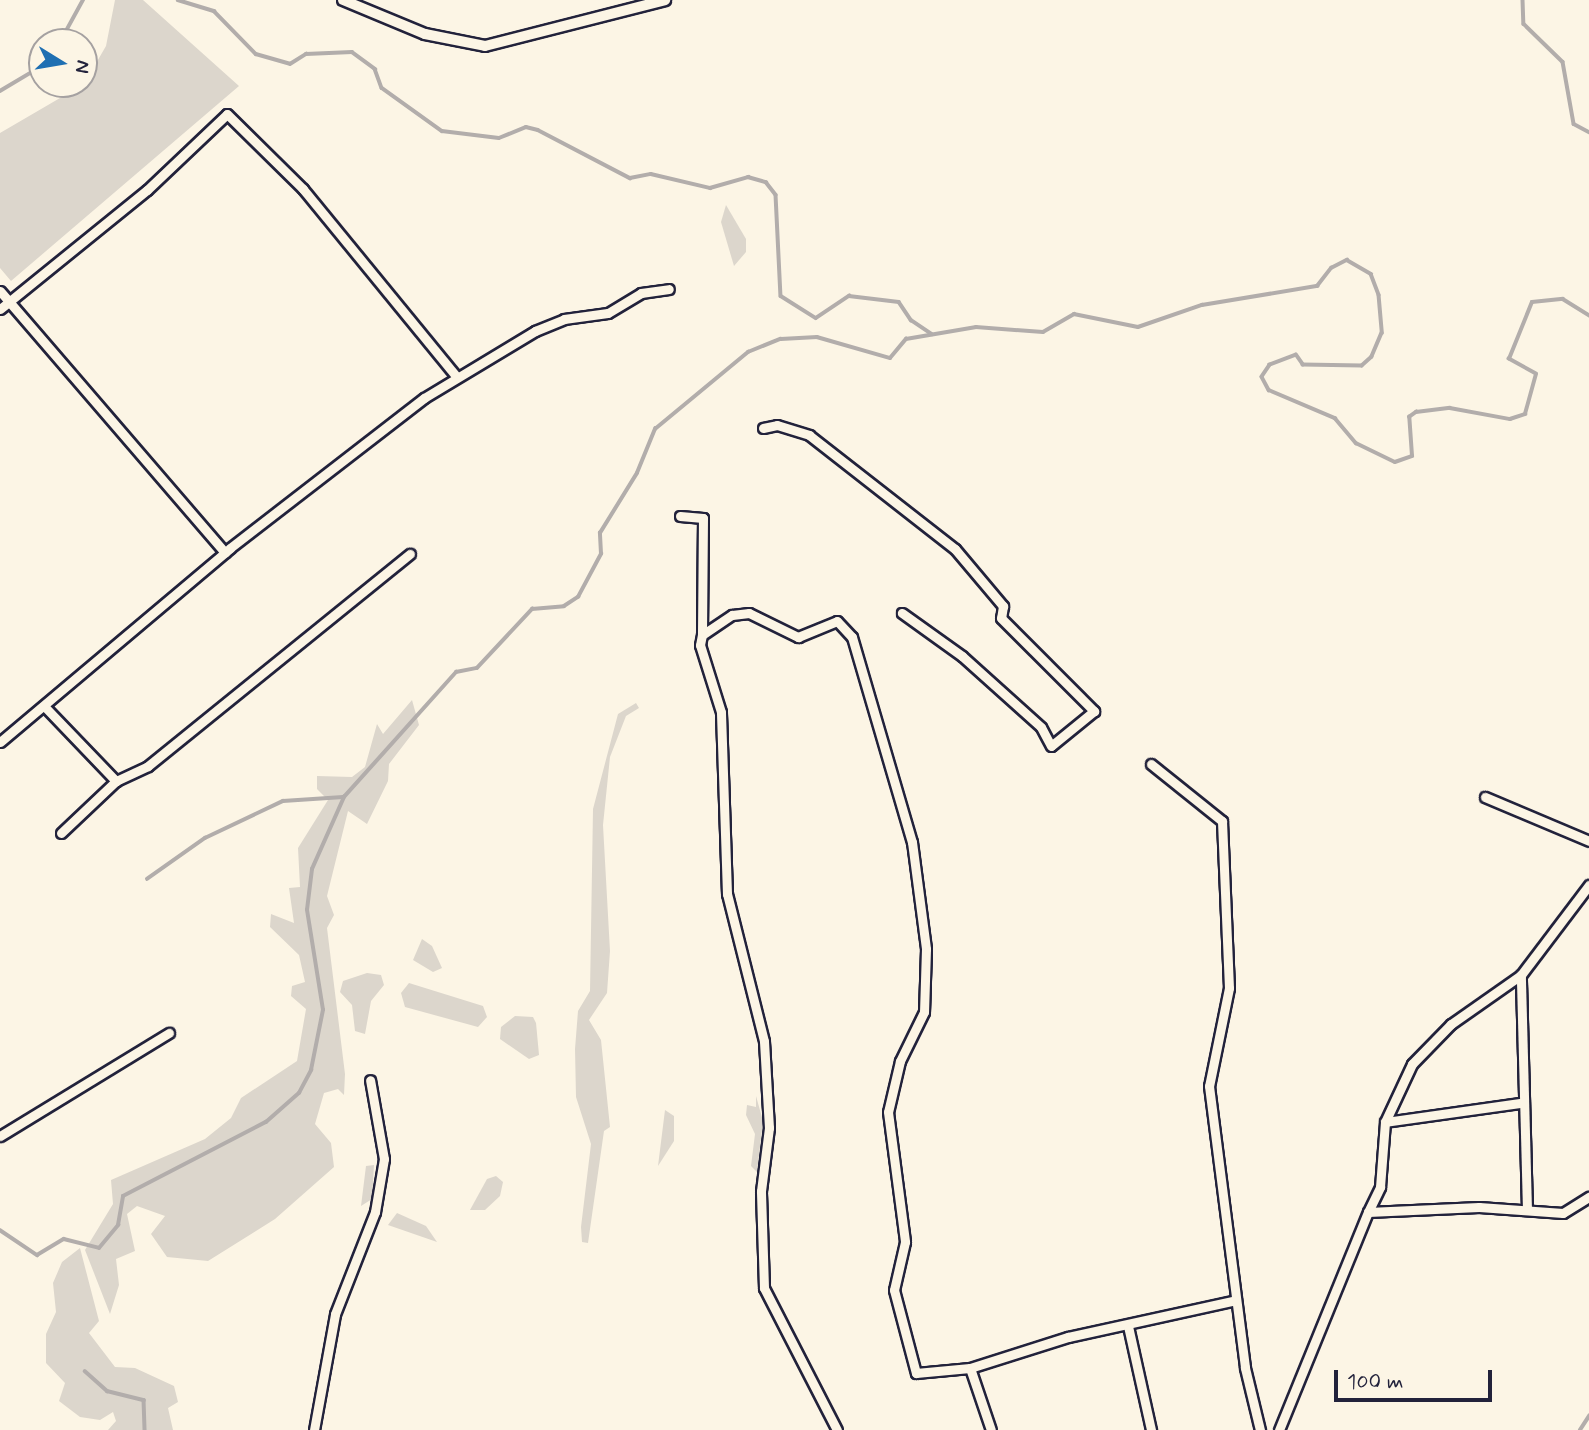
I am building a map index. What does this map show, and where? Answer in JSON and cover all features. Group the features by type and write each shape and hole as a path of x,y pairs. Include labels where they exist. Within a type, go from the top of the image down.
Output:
{"street":[{"path":"343,0 425,34 485,46 665,0"},
{"path":"0,309 148,190 227,114 303,189 457,377"},
{"path":"0,742 344,456 457,377 555,323 608,313 641,293 668,289"},
{"path":"0,291 225,553"},
{"path":"763,428 777,425 809,435 934,531 1003,606 1001,618 1094,711 1051,746 1041,727 962,656 902,613"},
{"path":"680,516 703,518 702,635 721,712 727,894 764,1041 769,1128 761,1191 764,1288 837,1430"},
{"path":"61,833 116,781 148,766 411,554"},
{"path":"702,635 717,621 749,613 787,635 836,621 852,637 912,842 926,949 925,1012 900,1061 888,1112 905,1242 894,1290 916,1373 970,1368 1017,1350 1236,1300"},
{"path":"45,706 116,781"},
{"path":"1151,764 1222,821 1229,989 1209,1086 1236,1300 1260,1430"},
{"path":"1485,797 1589,841"},
{"path":"1279,1430 1380,1187 1385,1122 1395,1093 1432,1042 1521,975 1589,885"},
{"path":"1521,975 1521,1103 1527,1210"},
{"path":"0,1136 169,1033"},
{"path":"314,1430 335,1314 375,1212 384,1159 370,1080"},
{"path":"1385,1122 1521,1103"},
{"path":"1368,1212 1527,1210 1563,1213 1589,1197"},
{"path":"1128,1326 1150,1430"},
{"path":"970,1368 992,1430"}],"shaded area":[{"path":"115,0 143,0 239,86 11,281 0,268 0,133 60,98 98,98 98,60 106,46"},
{"path":"726,205 746,239 746,252 734,266 721,222"},
{"path":"412,700 419,725 389,764 388,781 367,824 348,811 327,896 334,915 327,928 345,1074 344,1095 338,1089 324,1093 315,1124 331,1143 334,1167 275,1219 208,1261 167,1257 151,1234 165,1216 137,1206 127,1214 135,1251 116,1259 119,1285 110,1314 85,1250 113,1204 111,1180 205,1139 231,1118 241,1098 297,1061 306,1009 291,996 292,986 305,982 299,955 270,927 271,914 294,923 289,888 300,887 298,848 328,800 317,789 317,776 352,777 365,767 377,724 383,734"},
{"path":"636,703 639,708 626,716 610,757 603,825 610,951 607,993 589,1020 601,1040 610,1127 604,1131 588,1243 582,1242 581,1227 591,1144 576,1097 575,1049 578,1011 590,991 593,809 618,714"},
{"path":"422,939 432,946 442,968 433,972 413,960"},
{"path":"367,973 381,975 384,985 371,1001 365,1034 355,1031 352,1005 340,992 343,981"},
{"path":"409,983 483,1006 487,1017 478,1027 405,1007 401,993"},
{"path":"515,1016 533,1017 539,1055 529,1059 500,1039 501,1027"},
{"path":"756,1096 763,1121 757,1172 751,1166 755,1134 746,1115 747,1105 756,1107"},
{"path":"665,1110 674,1116 674,1141 658,1166"},
{"path":"374,1165 372,1199 361,1206 366,1166"},
{"path":"496,1176 503,1182 500,1196 485,1210 470,1210 487,1179"},
{"path":"397,1213 426,1226 437,1242 388,1225"},
{"path":"80,1248 99,1321 89,1333 115,1367 135,1368 174,1386 178,1402 168,1408 173,1430 108,1430 116,1421 113,1412 100,1420 80,1417 59,1401 65,1383 46,1363 46,1334 56,1312 53,1283 62,1262"}],"waterway":[{"path":"68,28 83,0"},
{"path":"178,0 214,11 256,54 290,64 306,54 352,52 375,69 382,88 442,131 499,138 526,127 538,130 630,178 651,174 710,188 748,177 766,182 776,195 781,296 816,318 849,296 899,302 911,320 932,334"},
{"path":"1523,0 1524,24 1563,62 1574,124 1589,132"},
{"path":"0,91 28,74"},
{"path":"0,1230 37,1255 64,1239 99,1248 118,1225 123,1196 266,1122 299,1093 311,1070 323,1010 307,910 312,869 344,797 456,672 477,668 532,609 564,606 578,597 601,554 600,533 637,473 655,429 748,352 781,339 817,337 890,358 906,339 976,327 1043,332 1074,314 1138,327 1202,305 1317,286 1331,268 1347,260 1371,274 1379,295 1382,333 1372,357 1362,366 1303,365 1296,355 1270,365 1262,377 1269,390 1335,418 1356,443 1395,462 1412,456 1409,417 1416,412 1450,408 1510,419 1525,414 1536,374 1509,359 1532,302 1563,299 1589,315"},
{"path":"147,879 205,838 283,801 343,797"},
{"path":"85,1371 107,1391 144,1400 145,1430"},
{"path":"1580,1430 1589,1416"}]}
